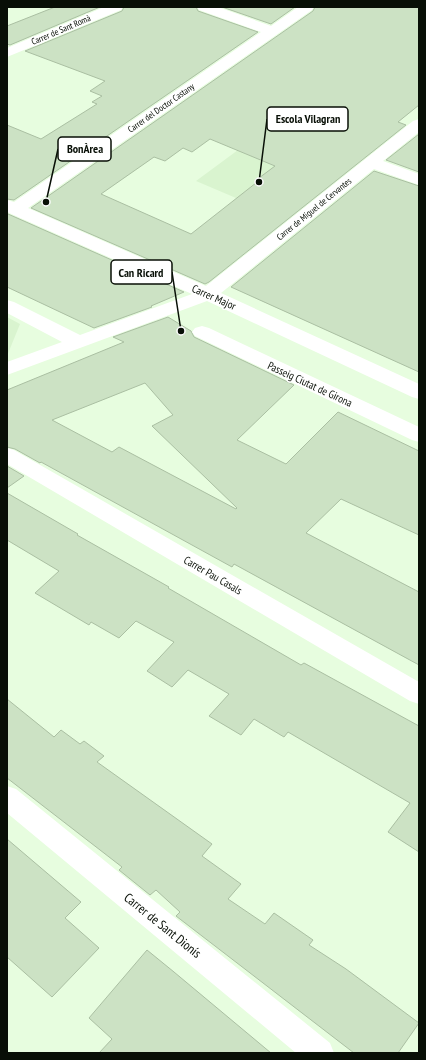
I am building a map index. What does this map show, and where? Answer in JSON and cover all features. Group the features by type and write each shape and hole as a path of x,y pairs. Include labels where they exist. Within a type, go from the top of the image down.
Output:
{"street":[{"name":"Carrer de Sant Romà","path":"7,53 116,7"},
{"path":"204,7 272,31"},
{"name":"Carrer del Doctor Castany","path":"11,207 307,7"},
{"name":"Carrer de Miguel de Cervantes","path":"7,369 208,294 419,124"},
{"path":"371,162 419,180"},
{"name":"Carrer Major","path":"11,207 208,294 419,392"},
{"path":"7,306 78,342"},
{"name":"Passeig Ciutat de Girona","path":"202,332 419,436"},
{"name":"Carrer Pau Casals","path":"7,455 419,694"},
{"name":"Carrer de Sant Dionís","path":"7,797 319,1053"}],"shaded area":[{"path":"238,150 322,184 281,217 196,181"},
{"path":"7,317 20,324 7,356"}],"building":[{"path":"55,7 100,7 10,45 7,44 7,26"},
{"path":"124,7 196,7 198,11 258,32 14,200 7,199 7,125 41,139 97,104 92,102 102,96 90,91 105,81 25,51 122,11"},
{"path":"222,7 295,7 271,24"},
{"path":"315,7 419,7 419,105 398,122 406,125 209,282 205,284 31,208 313,11","holes":["210,139 275,166 259,178 261,179 191,234 101,194 154,157 165,161 183,148 192,152"]},
{"path":"419,134 419,172 386,160"},
{"path":"374,171 419,186 419,372 231,287"},
{"path":"7,213 184,292 151,306 152,307 94,328 7,287"},
{"path":"168,317 191,331 194,337 294,385 237,440 286,464 338,412 419,451 419,535 341,499 306,533 419,592 419,665 234,564 232,567 41,462 40,463 15,449 7,447 7,390 124,342 113,337","holes":["145,383 173,415 152,426 237,508 236,509 119,447 112,452 52,420"]},
{"path":"7,466 24,476 7,488"},
{"path":"7,493 301,665 304,663 419,726 419,852 388,832 410,803 288,732 284,737 254,719 241,735 209,716 229,694 188,670 172,687 147,671 174,642 136,621 119,638 91,622 89,625 35,593 59,571 7,540"},
{"path":"7,699 54,737 61,730 80,744 84,741 104,756 97,762 212,844 202,856 241,884 228,899 265,924 274,913 313,940 309,945 346,969 419,1023 398,1053 354,1053 176,916 180,912 156,890 150,895 119,870 122,867 7,778"},
{"path":"7,839 81,902 65,918 99,948 52,997 7,957"},
{"path":"147,950 271,1053 99,1053 112,1039 89,1018"}],"place":[{"name":"Escola Vilagran","path":"259,182"},
{"name":"BonÀrea","path":"46,202"},
{"name":"Can Ricard","path":"181,331"}]}
